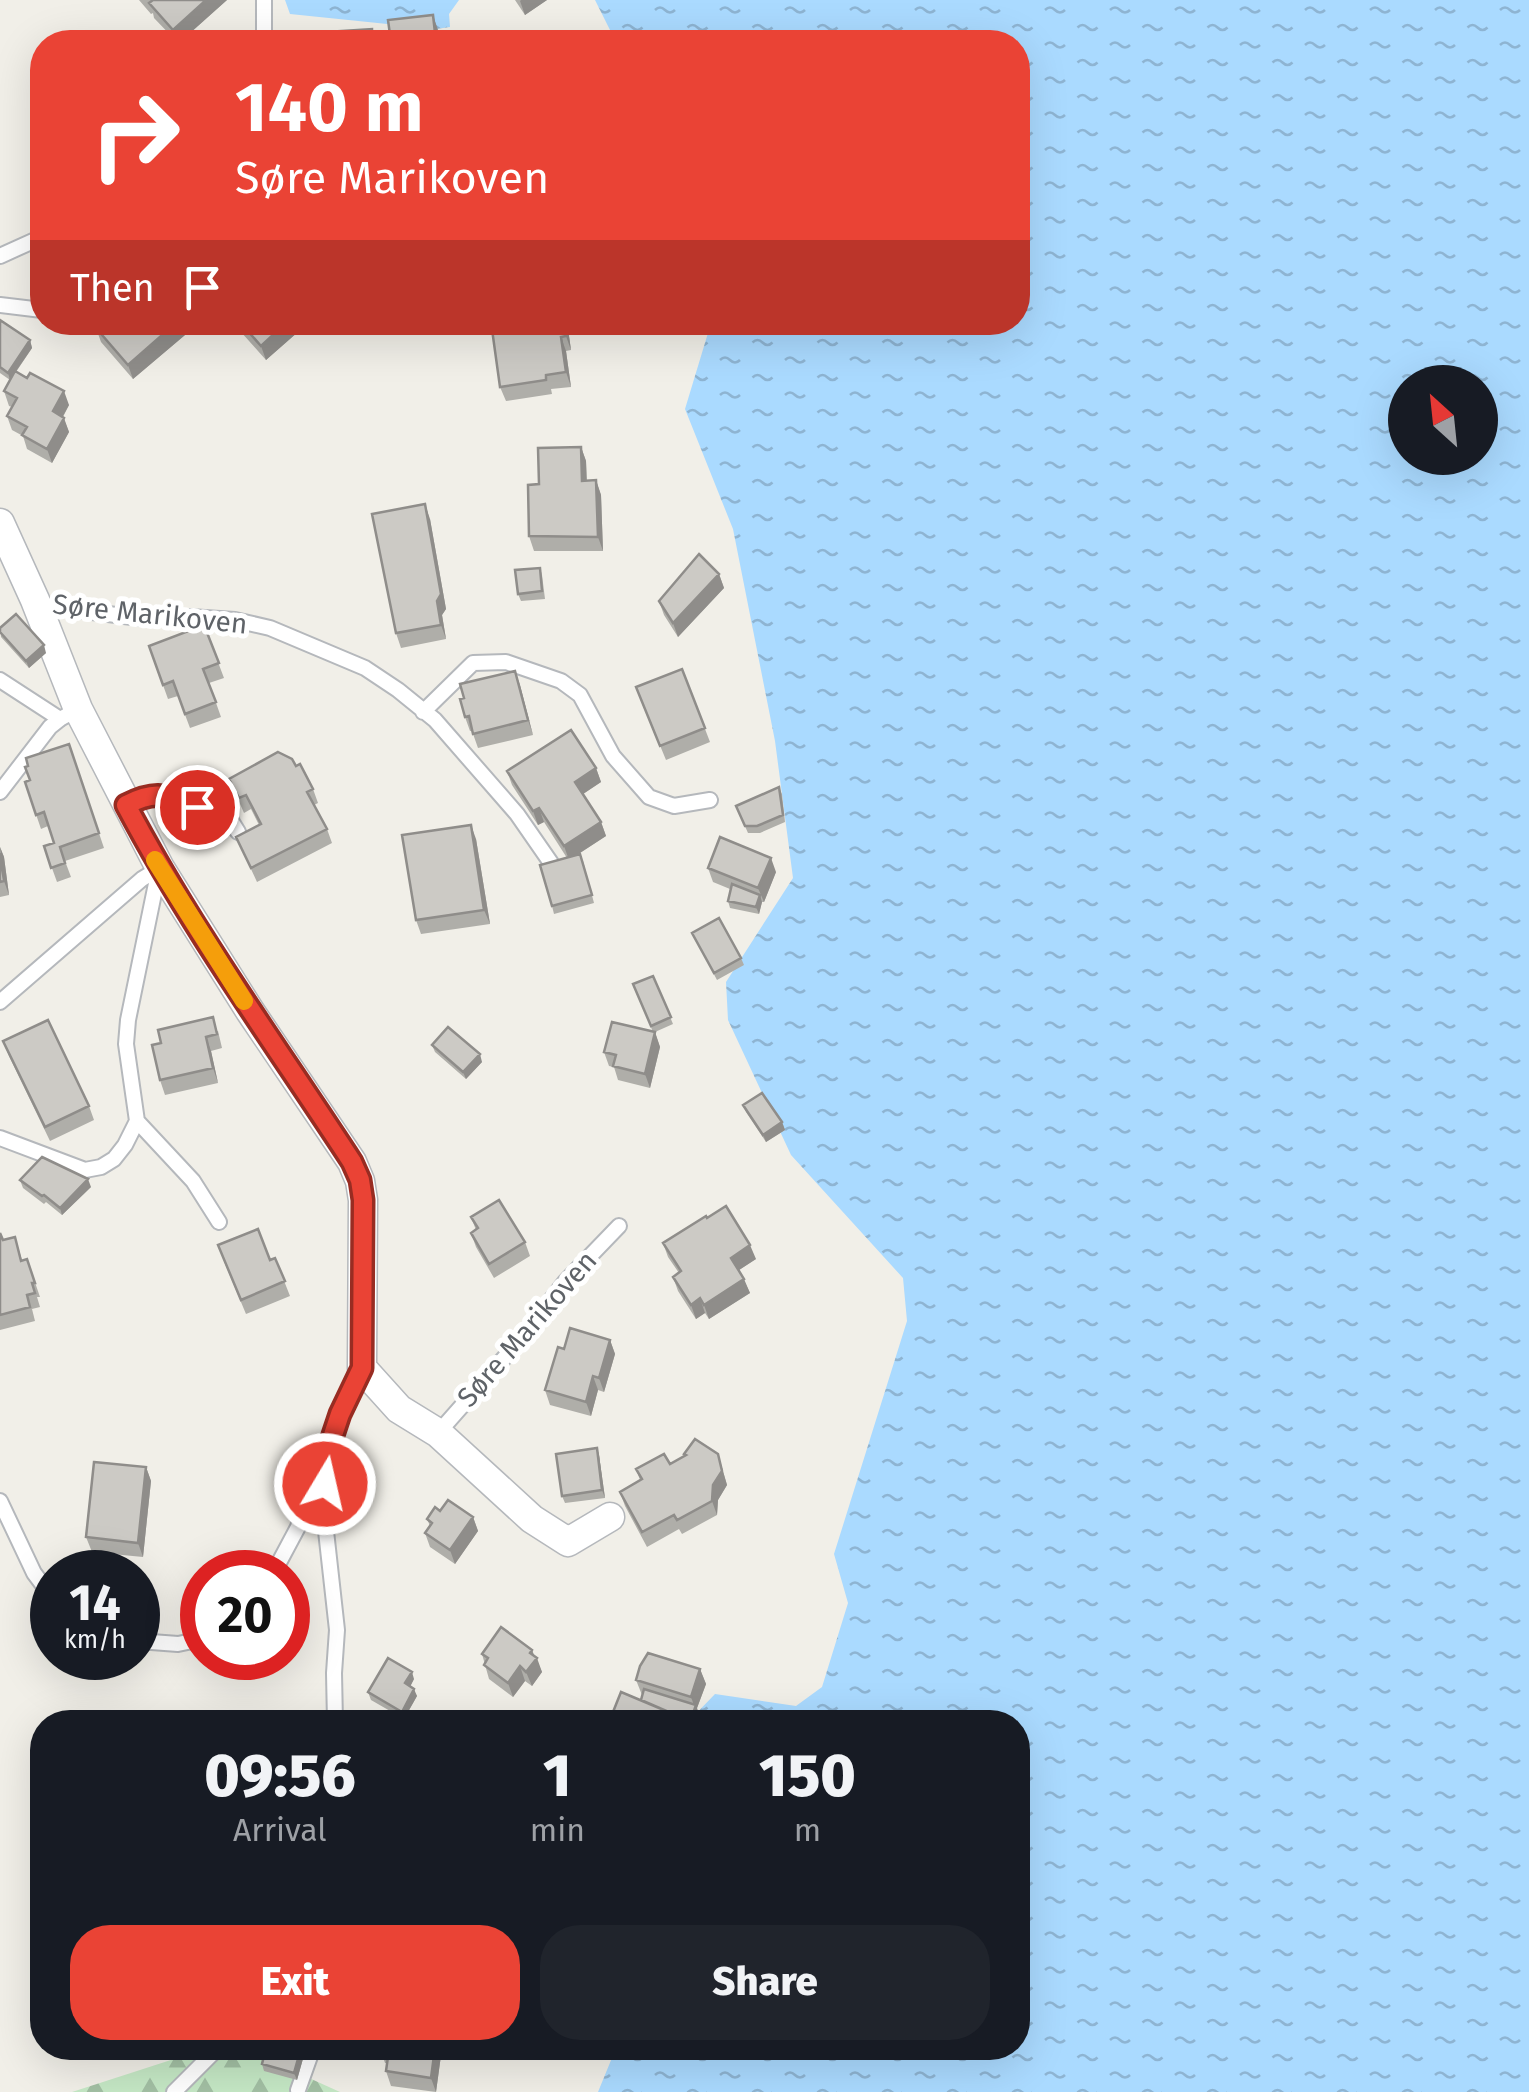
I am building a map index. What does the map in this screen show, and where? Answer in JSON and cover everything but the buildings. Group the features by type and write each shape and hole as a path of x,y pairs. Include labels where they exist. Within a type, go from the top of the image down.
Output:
{"street":[{"name":"Søre Marikoven","path":"0,523 35,600 69,714 160,868 360,1180 362,1368 399,1409 438,1433 532,1519 568,1542 610,1518"}],"lane":[{"path":"264,0 264,30"},
{"path":"0,256 30,242"},
{"path":"0,305 30,309"},
{"name":"Søre Marikoven","path":"35,600 52,607 140,618 235,620 270,628 364,668 435,720 516,814 551,863"},
{"path":"423,712 473,662 506,662 561,681 580,695 613,756 649,797 674,806 710,800"},
{"path":"0,680 69,714 50,727 0,792"},
{"path":"126,805 153,794 164,795 230,819 238,832"},
{"path":"0,1002 142,879 160,868"},
{"path":"160,868 128,1020 126,1044 137,1121 193,1181 219,1222"},
{"path":"0,1138 85,1170 114,1159 137,1121"},
{"name":"Søre Marikoven","path":"438,1433 521,1339 565,1282 619,1226"},
{"name":"Søre Marikoven","path":"286,1550 362,1368"},
{"name":"Søre Marikoven","path":"326,1456 324,1513 337,1630 334,1710"},
{"path":"0,1501 30,1565"},
{"path":"174,2092 206,2060"},
{"path":"298,2090 309,2060"}],"green space":[{"path":"171,2060 269,2060 340,2092 72,2092"}],"water":[{"path":"285,0 459,0 449,14 450,27 436,29 290,14"},
{"path":"595,0 1529,0 1529,2092 598,2092 611,2060 1030,2060 1030,1710 700,1710 715,1694 796,1706 822,1687 848,1603 834,1554 907,1321 903,1278 791,1155 728,1020 726,982 793,878 775,741 733,529 685,409 707,335 1030,335 1030,30 610,30"}],"slow traffic":[{"path":"155,860 244,1001"}],"route":[{"path":"197,807 153,794 126,805 160,868 360,1180 362,1368 326,1456 325,1484"}]}
